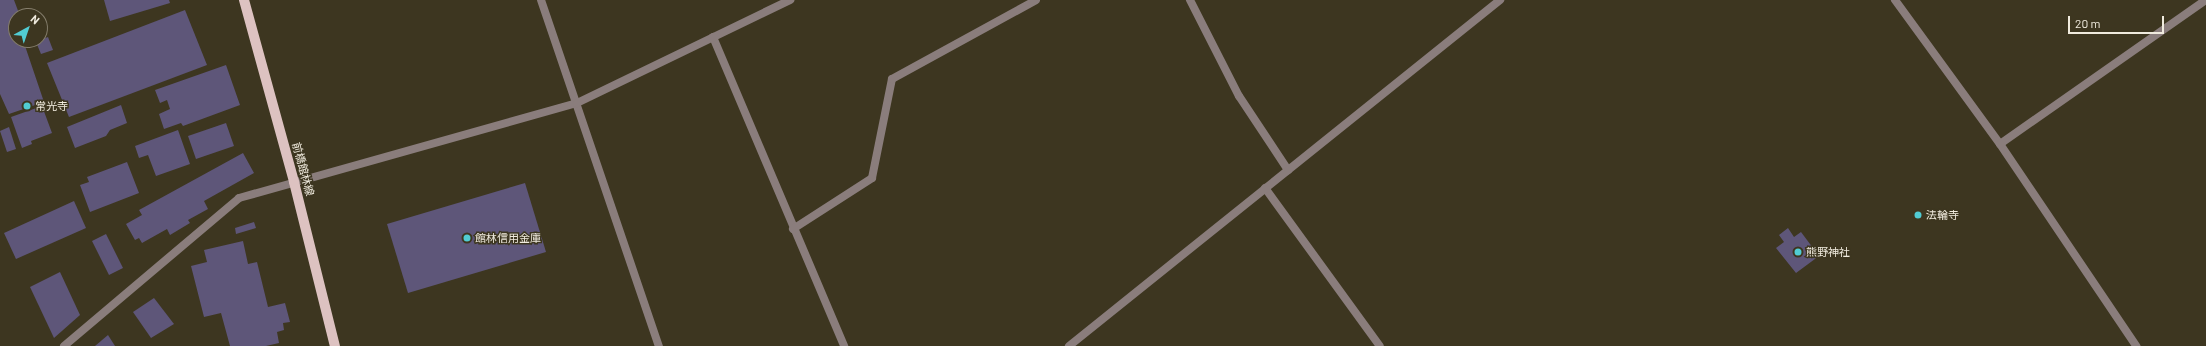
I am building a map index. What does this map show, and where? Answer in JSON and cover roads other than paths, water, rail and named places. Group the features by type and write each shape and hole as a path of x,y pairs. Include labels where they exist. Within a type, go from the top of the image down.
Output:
{"main road":[{"name":"前橋館林線","path":"244,0 294,182 334,346"}],"street":[{"path":"541,0 659,346"},
{"path":"64,346 239,198 577,102 790,0"},
{"path":"793,229 872,178 892,79 1036,0"},
{"path":"1190,0 1239,96 1288,170"},
{"path":"1069,346 1500,0"},
{"path":"1895,0 2000,144 2136,346"},
{"path":"2000,144 2206,0"},
{"path":"713,37 793,229 844,346"},
{"path":"1265,188 1380,346"}],"place":[{"name":"常光寺","path":"27,106"},
{"name":"法輪寺","path":"1918,215"},
{"name":"館林信用金庫","path":"467,238"},
{"name":"熊野神社","path":"1798,252"}]}
